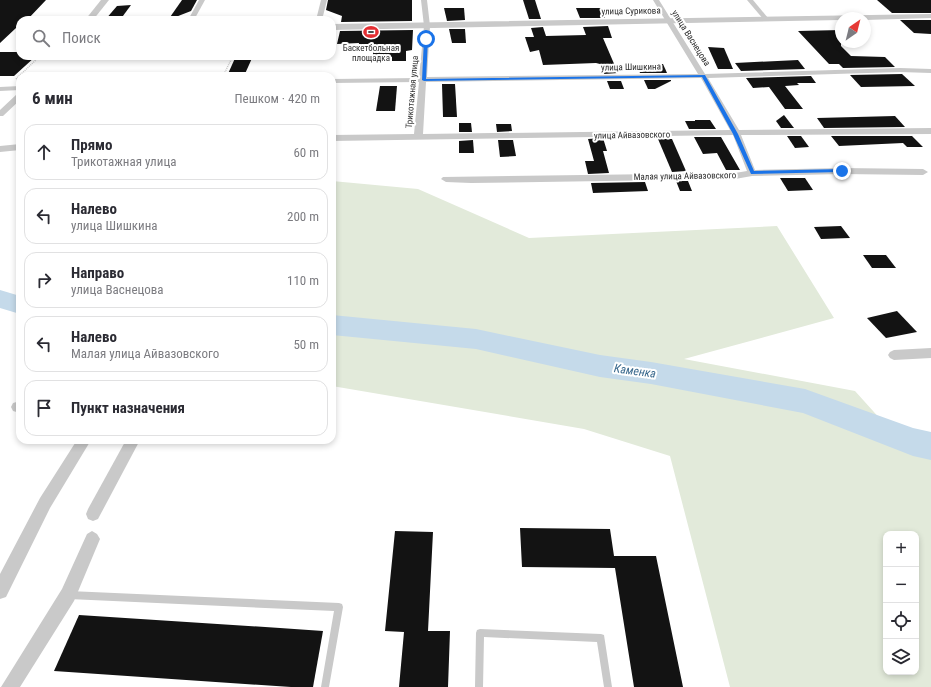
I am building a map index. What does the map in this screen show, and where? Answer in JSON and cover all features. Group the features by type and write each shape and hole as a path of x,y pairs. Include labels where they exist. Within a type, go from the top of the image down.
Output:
{"street":[{"path":"92,16 105,0"},
{"path":"193,16 202,0"},
{"path":"320,16 324,0"},
{"name":"Трикотажная улица","path":"418,138 424,80 427,26 424,0"},
{"name":"улица Васнецова","path":"656,0 703,76 736,134 752,173"},
{"path":"750,0 766,19"},
{"name":"улица Сурикова","path":"336,27 931,16"},
{"name":"улица Шишкина","path":"336,81 703,76 900,70 931,71"},
{"path":"4,89 16,88"},
{"path":"0,114 16,100"},
{"name":"улица Айвазовского","path":"336,138 876,131 931,132"},
{"path":"0,149 16,147"},
{"name":"Малая улица Айвазовского","path":"446,179 471,180 735,176 752,173 842,171 924,172"},
{"path":"894,355 931,353"},
{"path":"0,591 45,504 82,444"},
{"path":"93,514 131,444"},
{"path":"10,687 68,595 92,539"}],"lane":[{"path":"68,595 339,607 325,687"},
{"path":"479,687 480,633 601,638 608,687"}],"path":[{"path":"23,72 36,60"},
{"path":"225,72 231,60"},
{"path":"4,89 16,78"}],"green space":[{"path":"336,181 418,189 529,238 777,226 834,318 684,359 855,391 910,452 931,455 931,687 730,687 670,456 584,429 336,387"}],"building":[{"path":"0,0 46,0 31,16 16,16 16,28 0,43"},
{"path":"182,0 197,0 191,11 178,16 171,16"},
{"path":"328,0 412,0 412,21 341,22 342,16 326,10"},
{"path":"523,0 535,0 541,19 529,19"},
{"path":"877,0 931,0 931,13 892,13"},
{"path":"131,5 123,16 108,16 117,6"},
{"path":"444,8 464,8 465,20 447,21"},
{"path":"576,8 602,8 605,18 580,18"},
{"path":"900,20 931,20 931,34 914,33"},
{"path":"608,26 612,38 603,38 618,73 604,74 600,64 596,63 543,65 539,50 530,52 525,37 534,37 531,28 543,27 546,36 586,35 583,27"},
{"path":"449,29 465,29 466,43 452,43"},
{"path":"413,30 412,50 406,51 406,61 392,61 392,57 373,58 373,52 358,51 359,43 337,44 340,31"},
{"path":"835,30 835,48 843,48 851,56 885,57 895,67 843,68 839,64 829,64 798,31"},
{"path":"708,47 724,48 733,69 718,69"},
{"path":"0,52 16,52 16,60 32,60 18,72 16,72 14,76 0,76"},
{"path":"234,60 251,60 246,72 229,72"},
{"path":"798,60 805,69 741,71 735,63"},
{"path":"636,64 663,64 667,73 640,73"},
{"path":"902,74 915,86 861,87 850,75"},
{"path":"811,76 816,83 797,83 799,85 785,86 803,109 785,109 769,87 753,88 746,78"},
{"path":"644,80 671,81 655,89 648,89"},
{"path":"607,81 621,81 624,89 610,89"},
{"path":"442,84 455,84 457,117 443,117"},
{"path":"380,86 397,86 395,111 376,111"},
{"path":"784,115 794,128 781,128 776,121"},
{"path":"895,116 905,127 824,128 817,118"},
{"path":"710,120 716,129 689,129 685,121"},
{"path":"459,123 471,123 472,132 459,132"},
{"path":"496,124 511,124 512,131 497,132"},
{"path":"787,136 801,136 809,147 795,148"},
{"path":"831,136 912,136 923,147 907,147 903,143 839,146"},
{"path":"694,137 721,137 740,170 726,170 717,153 703,154"},
{"path":"603,138 607,151 603,151 609,173 588,174 585,161 594,161 588,139"},
{"path":"658,139 672,139 686,171 672,172"},
{"path":"473,140 474,153 459,153 459,141"},
{"path":"498,140 513,140 516,156 500,157"},
{"path":"780,178 805,178 813,190 788,191"},
{"path":"676,181 688,181 692,191 680,191"},
{"path":"645,182 648,191 593,193 591,183"},
{"path":"841,226 850,238 821,239 814,227"},
{"path":"863,255 886,255 896,268 872,268"},
{"path":"897,311 917,332 886,338 867,318"},
{"path":"520,528 610,529 614,556 656,556 683,687 634,687 615,568 522,567"},
{"path":"395,531 433,532 428,631 450,631 448,687 399,687 404,632 385,631"},
{"path":"79,615 323,631 313,687 291,687 54,671"}],"waterway":[{"name":"Каменка","path":"0,299 16,304"},
{"name":"Каменка","path":"336,325 476,339 600,366 651,373 805,401 913,442 931,446"}],"place":[{"name":"Баскетбольная площадка","path":"371,32"}],"route":[{"path":"426,39 424,80 703,76 736,134 752,173 842,171"}]}
